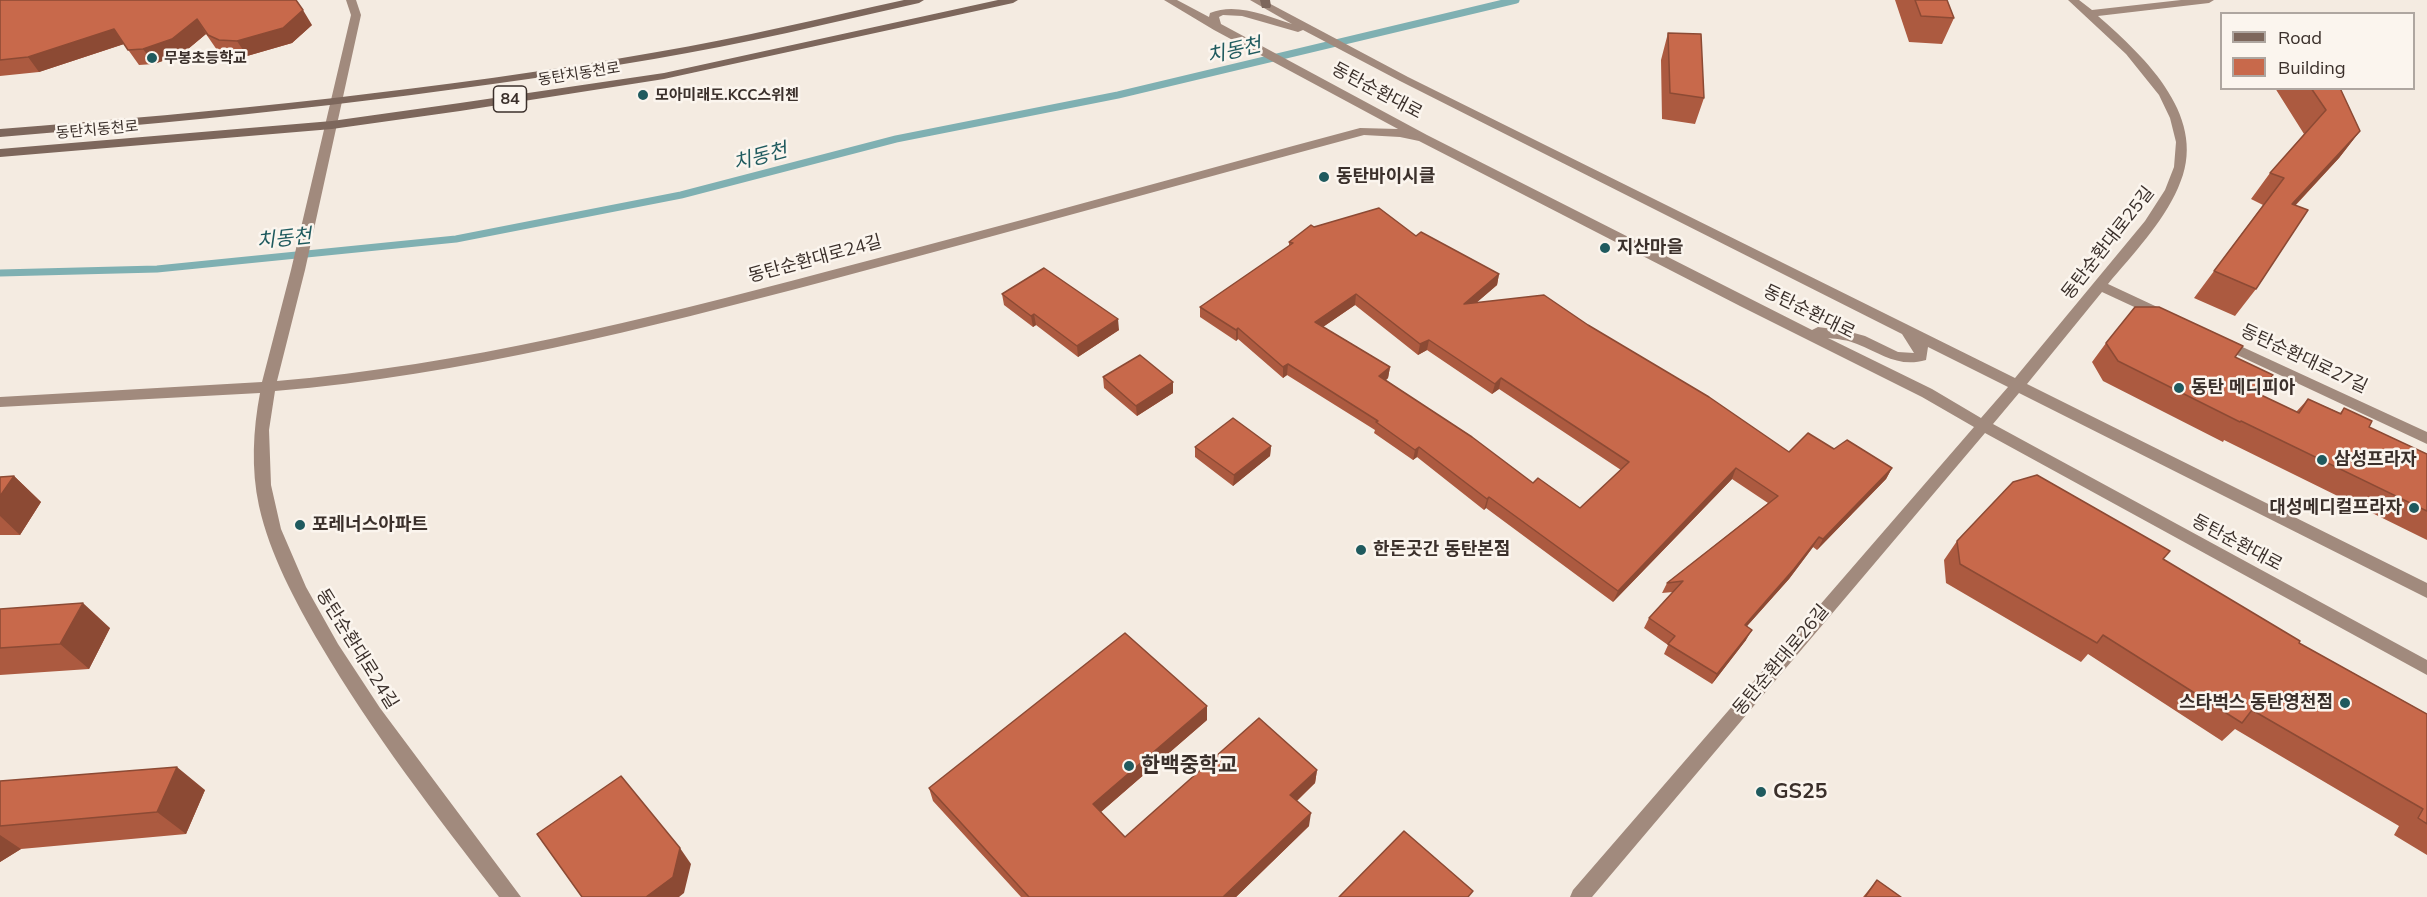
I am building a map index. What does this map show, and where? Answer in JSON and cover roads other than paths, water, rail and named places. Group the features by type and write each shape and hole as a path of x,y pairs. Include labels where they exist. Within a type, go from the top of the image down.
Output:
{"main road":[{"name":"동탄치동천로","path":"0,133 123,124 337,101 655,56 919,0"},
{"name":"동탄치동천로","path":"0,153 332,125 664,76 1013,0"}],"street":[{"name":"동탄순환대로24길","path":"351,0 356,15 324,163 284,330 268,386 261,442 263,483 271,526 300,596 405,761 511,897"},
{"name":"동탄순환대로","path":"1168,0 1423,138 1984,424 2055,466 2427,668"},
{"name":"동탄순환대로","path":"1255,0 1266,3 1404,80 2427,591"},
{"name":"동탄순환대로25길","path":"1984,424 2150,224 2168,198 2180,165 2178,126 2171,106 2160,87 2134,56 2073,0"},
{"path":"2089,14 2209,0"},
{"path":"1218,28 1214,15 1218,11 1228,11 1319,34"},
{"path":"1356,103 1364,131"},
{"name":"동탄순환대로24길","path":"0,402 190,394 398,372 480,359 714,306 1364,131 1401,133 1423,138"},
{"path":"2099,285 2173,319"},
{"path":"1801,329 1852,337 1900,358 1912,359 1921,356 1922,349 1914,338 1873,313"},
{"name":"동탄순환대로27길","path":"2205,334 2427,438"},
{"name":"동탄순환대로26길","path":"1580,897 1984,424"}],"waterway":[{"name":"치동천","path":"0,273 157,269 456,239 681,195 896,139 1118,95 1516,0"}],"place":[{"name":"무봉초등학교","path":"152,58"},
{"name":"모아미래도.KCC스위첸","path":"643,95"},
{"name":"동탄바이시클","path":"1324,177"},
{"name":"지산마을","path":"1605,248"},
{"name":"동탄 메디피아","path":"2179,388"},
{"name":"삼성프라자","path":"2322,460"},
{"name":"대성메디컬프라자","path":"2414,508"},
{"name":"포레너스아파트","path":"300,525"},
{"name":"한돈곳간 동탄본점","path":"1361,550"},
{"name":"스타벅스 동탄영천점","path":"2345,703"},
{"name":"한백중학교","path":"1129,766"},
{"name":"GS25","path":"1761,792"}]}
